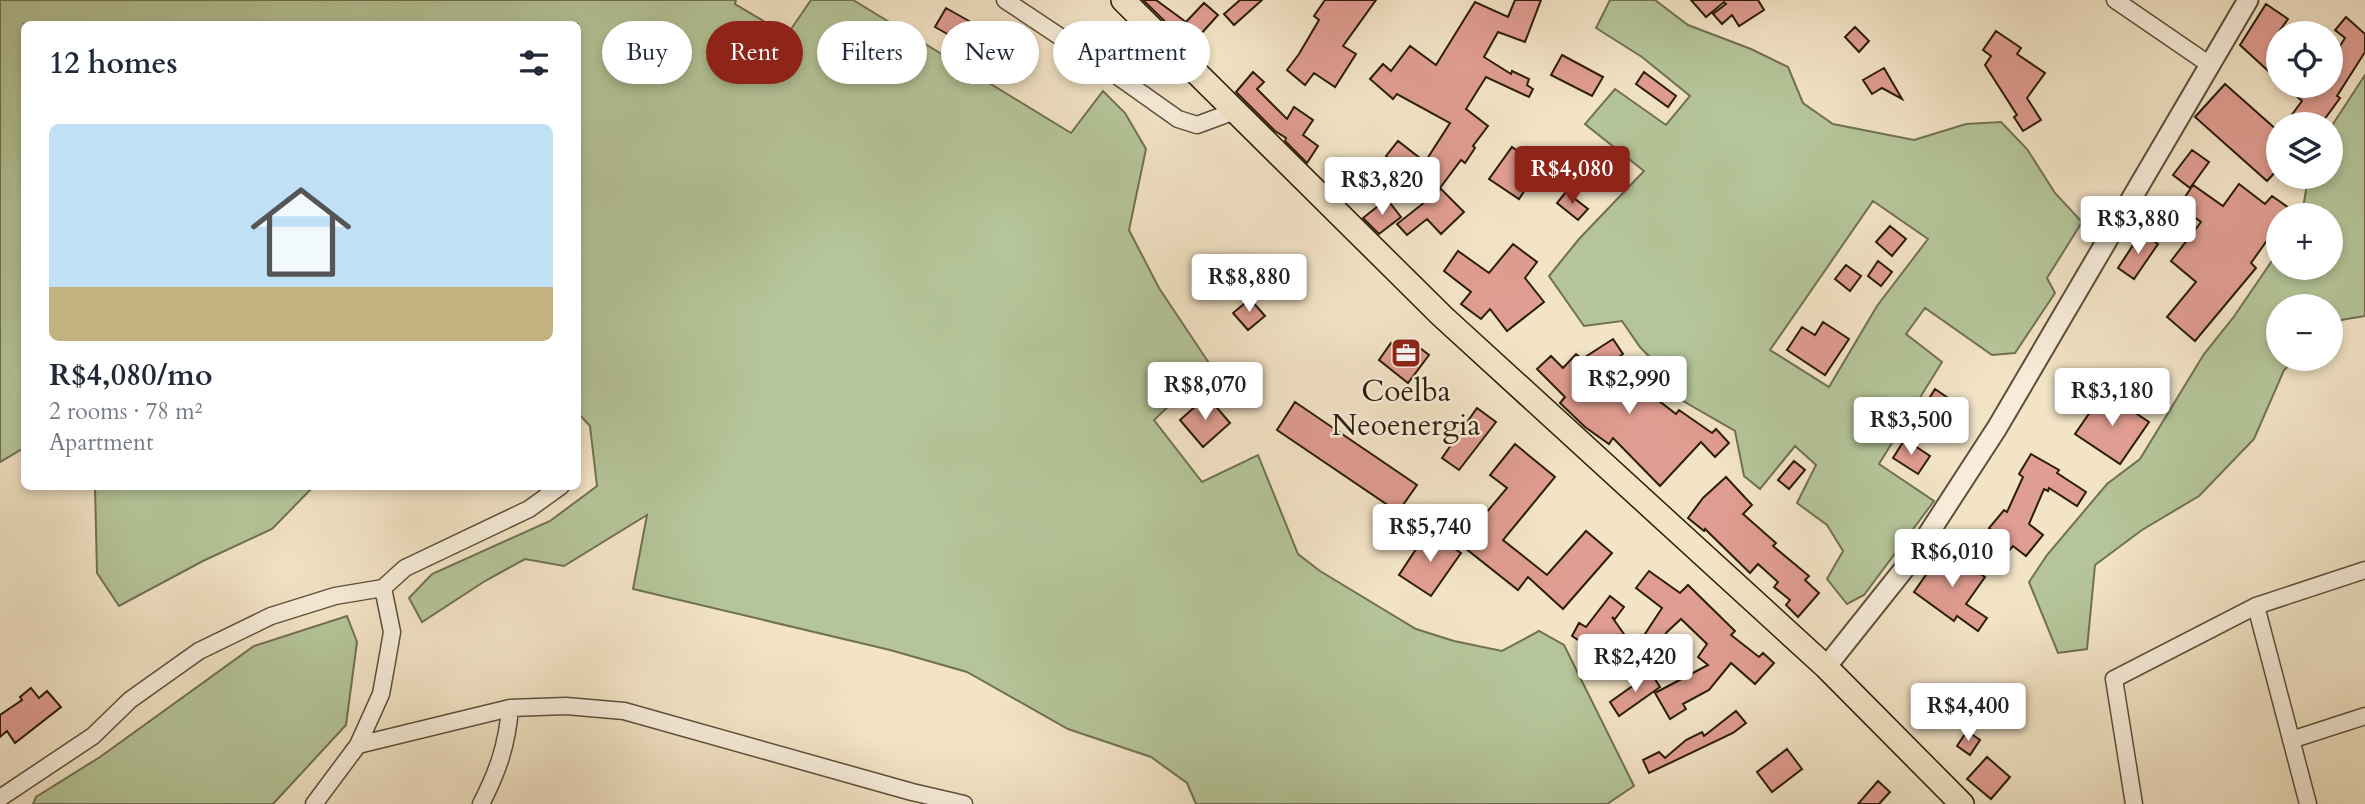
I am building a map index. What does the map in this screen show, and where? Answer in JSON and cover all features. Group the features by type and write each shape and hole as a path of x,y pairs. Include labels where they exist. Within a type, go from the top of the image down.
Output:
{"main road":[{"path":"1123,0 1442,316 1826,667 1962,804"}],"street":[{"path":"1005,0 1178,120 1197,125 1235,111"},
{"path":"2115,0 2210,65"},
{"path":"1826,667 1912,559 1990,439 2106,246 2248,0"},
{"path":"0,798 93,736 130,700 199,651 271,616 335,596 383,588 405,568 529,509 555,490"},
{"path":"2134,804 2114,680 2256,606 2365,570"},
{"path":"314,804 358,745 381,694 392,632 383,588"},
{"path":"2256,606 2308,804"},
{"path":"358,745 510,708 566,706 624,711 916,798 964,804"},
{"path":"481,804 500,766 510,708"},
{"path":"2291,740 2365,716"}],"green space":[{"path":"0,0 736,0 735,4 764,21 706,21 706,84 803,84 803,21 797,21 811,0 853,0 887,21 817,21 817,84 927,84 927,45 941,54 941,84 991,84 1071,133 1103,91 1125,113 1146,149 1129,230 1159,288 1211,366 1154,420 1202,482 1258,455 1298,554 1320,571 1416,629 1454,641 1502,651 1539,631 1564,645 1634,786 1607,804 1196,804 1187,783 1151,757 1068,729 967,672 890,650 633,589 647,515 564,566 525,559 485,581 422,622 409,598 432,574 550,521 597,486 590,426 581,416 581,21 21,21 21,450 0,462"},
{"path":"1610,0 1655,0 1688,25 1751,49 1788,67 1803,103 1833,124 1914,140 1966,124 2001,122 2027,149 2055,193 2082,222 2047,278 2055,293 2015,353 1992,355 1925,308 1906,334 1942,362 1879,464 1934,501 1864,595 1847,604 1827,579 1843,551 1827,525 1797,503 1816,465 1795,446 1760,489 1744,476 1735,431 1678,398 1666,374 1640,347 1622,321 1584,326 1549,276 1579,239 1644,171 1585,124 1615,89 1666,125 1690,96 1642,57 1596,28","holes":["1873,201 1928,239 1877,306 1829,387 1770,350"]},
{"path":"2365,75 2365,316 2343,320 2343,294 2266,294 2266,371 2284,371 2254,439 2199,496 2142,530 2095,565 2087,649 2058,653 2029,582 2047,555 2107,484 2140,459 2204,354 2266,270 2266,280 2343,280 2343,203 2304,203 2306,189 2343,189 2343,112 2341,112"},
{"path":"95,490 310,490 272,529 203,561 119,606 97,573"},
{"path":"347,616 357,642 346,725 273,804 33,804 36,797 100,757 254,646"}],"building":[{"path":"1143,0 1156,0 1185,21 1164,21"},
{"path":"1240,0 1262,0 1234,25 1224,14"},
{"path":"1325,0 1376,0 1343,46 1356,54 1335,87 1314,73 1305,85 1287,70 1319,20 1314,16"},
{"path":"1515,0 1541,0 1525,42 1498,32 1484,57 1511,74 1512,71 1529,79 1527,85 1533,89 1529,97 1486,77 1466,109 1488,126 1473,146 1475,148 1465,163 1461,160 1437,192 1441,189 1464,212 1441,234 1427,219 1407,235 1397,224 1435,194 1386,156 1398,141 1425,162 1450,123 1397,94 1393,99 1370,79 1383,64 1391,71 1410,46 1436,65 1475,2 1508,17"},
{"path":"1691,0 1758,0 1764,10 1739,26 1732,15 1722,24 1713,14 1726,4 1724,2 1706,17"},
{"path":"1204,3 1218,15 1210,24 1210,21 1187,21"},
{"path":"2266,4 2288,19 2266,21 2266,69 2240,45"},
{"path":"946,8 969,21 941,21 941,30 935,27"},
{"path":"2346,17 2365,34 2365,52 2343,87 2345,38 2343,21"},
{"path":"1855,27 1869,41 1859,52 1845,37"},
{"path":"1996,31 2021,48 2017,54 2045,73 2027,98 2041,120 2023,131 2014,117 2017,115 1985,65 1991,56 1983,50"},
{"path":"1562,55 1603,77 1592,96 1551,75"},
{"path":"1884,68 1902,99 1882,88 1872,94 1863,80"},
{"path":"1253,72 1264,82 1257,89 1287,119 1294,107 1313,120 1303,135 1318,146 1307,163 1285,141 1286,138 1275,131 1236,92"},
{"path":"1644,72 1676,96 1668,107 1636,84"},
{"path":"2225,84 2266,120 2266,180 2195,117"},
{"path":"2299,98 2340,98 2330,112 2294,112 2302,101"},
{"path":"1512,147 1533,162 1519,182 1527,187 1519,199 1489,179"},
{"path":"2192,150 2209,162 2190,188 2173,175"},
{"path":"1603,157 1616,172 1599,187 1586,172"},
{"path":"2239,184 2265,204 2272,196 2282,203 2266,203 2266,242 2251,263 2256,268 2195,341 2167,317 2196,282 2171,261 2201,222 2179,206 2193,185 2223,206"},
{"path":"1566,192 1588,209 1578,220 1557,203"},
{"path":"1387,199 1401,217 1379,234 1363,218"},
{"path":"1890,226 1906,239 1892,256 1876,242"},
{"path":"2141,233 2158,244 2134,279 2118,268"},
{"path":"1513,244 1537,262 1525,278 1544,302 1507,331 1490,309 1481,319 1461,304 1471,292 1444,271 1458,251 1489,273"},
{"path":"1878,261 1892,272 1881,286 1868,276"},
{"path":"1846,265 1861,276 1850,291 1835,279"},
{"path":"1250,299 1265,316 1248,330 1233,313"},
{"path":"1823,322 1849,339 1825,375 1787,350 1802,327 1815,335"},
{"path":"1613,339 1623,354 1592,374 1628,404 1641,387 1676,414 1679,410 1712,433 1716,429 1729,443 1715,457 1701,442 1660,486 1613,438 1609,444 1585,427 1560,403 1565,397 1537,369 1551,356 1563,368 1576,354 1582,359"},
{"path":"1412,342 1429,355 1408,383 1379,360 1391,343 1404,353"},
{"path":"1935,389 1954,402 1944,418 1925,405"},
{"path":"2104,392 2149,422 2120,464 2075,434"},
{"path":"1207,396 1230,423 1203,447 1180,420"},
{"path":"1295,402 1417,485 1398,512 1277,430"},
{"path":"1477,408 1496,422 1459,470 1442,458"},
{"path":"1903,442 1909,442 1930,456 1918,474 1893,458"},
{"path":"1515,444 1555,477 1503,540 1547,575 1586,531 1612,553 1563,609 1528,577 1518,590 1460,544 1507,488 1490,475"},
{"path":"2031,454 2059,470 2057,473 2086,492 2077,506 2049,488 2048,491 2044,489 2029,524 2043,535 2026,556 2013,546 2002,558 1984,543 1994,532 1989,528 2004,510 2007,512 2023,477 2019,474"},
{"path":"1794,461 1805,470 1789,489 1778,480"},
{"path":"1726,477 1752,505 1743,514 1776,543 1773,546 1809,576 1805,580 1819,593 1798,617 1786,605 1790,600 1774,587 1778,582 1758,564 1750,573 1705,529 1704,531 1688,518 1703,498"},
{"path":"1428,531 1461,553 1431,596 1399,575"},
{"path":"1944,549 1985,577 1966,604 1987,618 1978,631 1957,616 1954,621 1914,592"},
{"path":"1649,571 1680,593 1688,585 1735,631 1731,635 1759,657 1763,653 1774,663 1755,684 1731,663 1709,690 1683,704 1686,709 1670,719 1655,693 1708,665 1698,657 1707,644 1681,619 1667,632 1658,646 1643,637 1662,608 1636,588"},
{"path":"1610,596 1624,607 1615,619 1612,617 1626,637 1608,660 1572,636 1579,623 1586,627"},
{"path":"1651,673 1660,687 1619,716 1610,702"},
{"path":"31,688 39,698 47,691 61,707 15,743 7,731 0,737 0,715 22,700 20,697"},
{"path":"1736,711 1746,723 1733,733 1649,773 1643,760 1659,752 1665,758 1686,740 1702,732 1704,736"},
{"path":"1967,731 1980,740 1970,755 1957,746"},
{"path":"1787,749 1802,769 1772,792 1757,772"},
{"path":"1987,757 2010,777 1991,799 1967,779"},
{"path":"1878,781 1890,792 1879,804 1858,804"}],"place":[{"name":"Coelba Neoenergia","path":"1406,353"}]}
